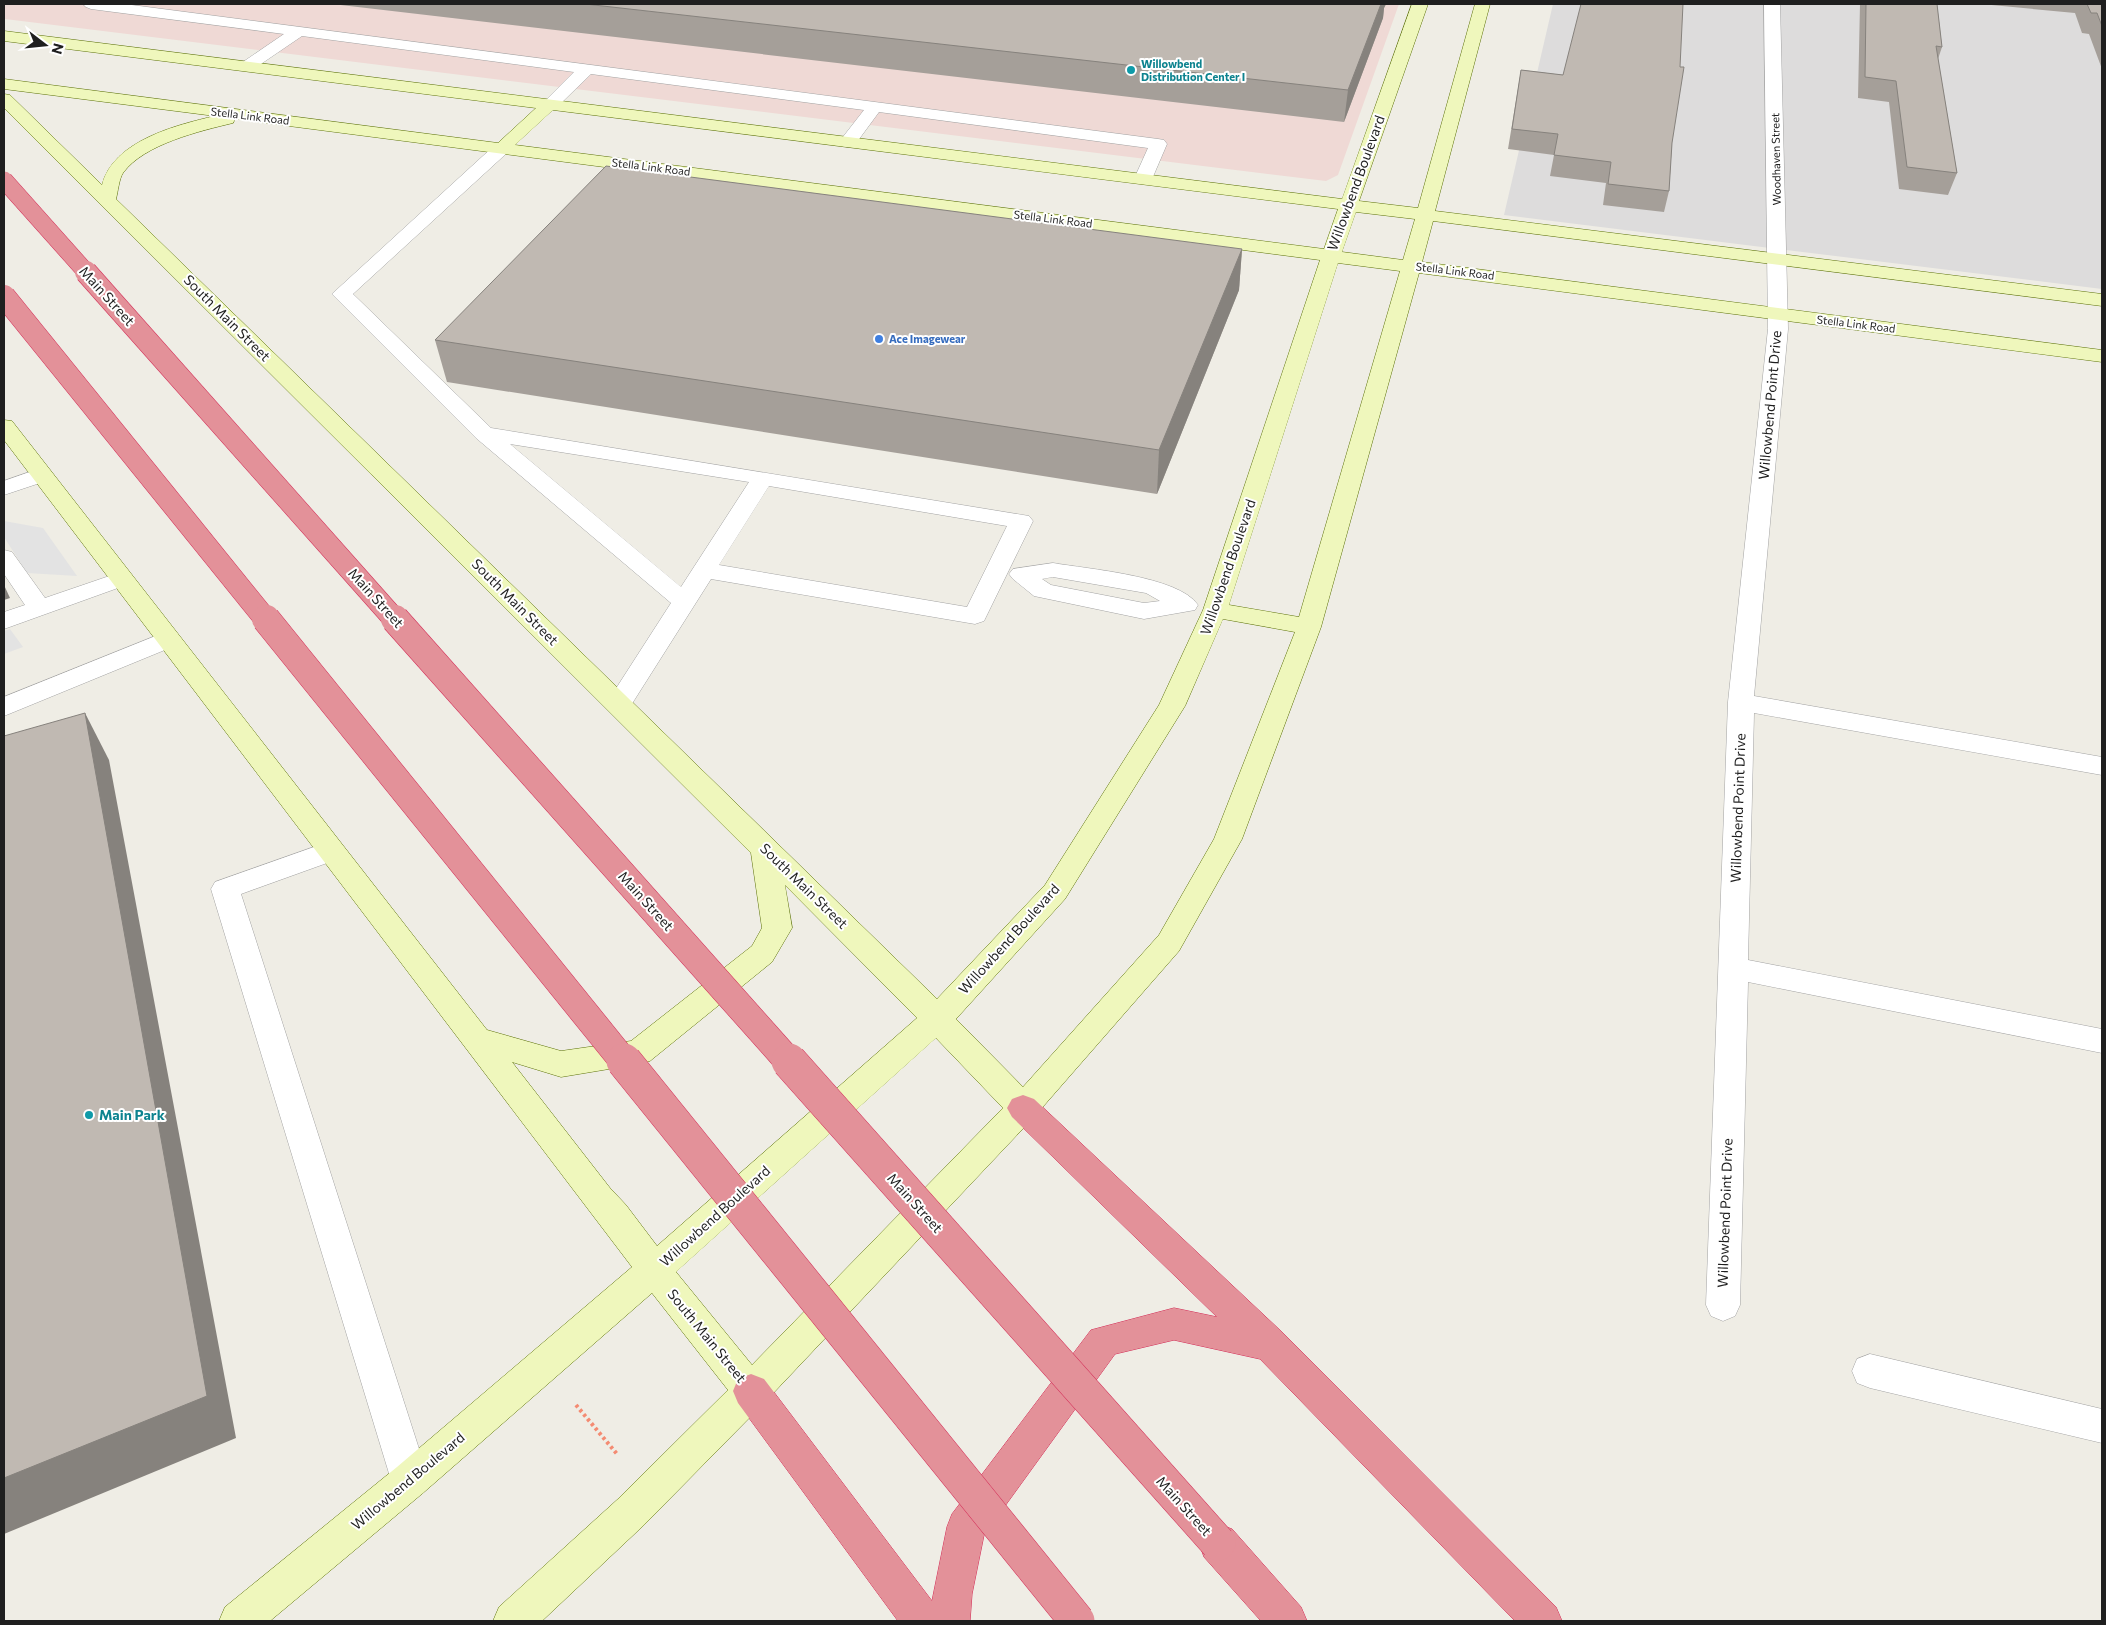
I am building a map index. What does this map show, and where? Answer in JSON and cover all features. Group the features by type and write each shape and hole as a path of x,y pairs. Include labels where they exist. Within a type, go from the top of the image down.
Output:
{"highway":[{"name":"Main Street","path":"4,180 1288,1621"},
{"path":"4,296 1077,1621"},
{"path":"1022,1108 1270,1345 1542,1621"},
{"path":"950,1621 952,1594 966,1527 1104,1341 1174,1324 1270,1345"},
{"path":"751,1391 922,1621"}],"main road":[{"name":"Willowbend Boulevard","path":"239,1621 410,1480 654,1270 938,1018 1055,892 1172,706 1215,610 1331,255 1420,4"},
{"path":"513,1621 631,1512 751,1391 1022,1108 1169,943 1228,839 1309,627 1412,266 1483,4"},
{"path":"4,36 2102,300"},
{"name":"Stella Link Road","path":"4,84 2102,356"},
{"name":"South Main Street","path":"4,99 938,1018 1022,1108"},
{"path":"502,148 549,105"},
{"path":"107,200 114,172 138,150 168,136 200,125 244,115"},
{"name":"South Main Street","path":"4,426 598,1198 614,1215 654,1270 751,1391"},
{"path":"1215,610 1309,627"},
{"path":"475,1038 561,1064 639,1052 762,954 776,928 765,849"}],"street":[{"path":"91,4 1158,144 1142,179"},
{"name":"Woodhaven Street","path":"1772,4 1778,314"},
{"path":"246,67 299,31"},
{"path":"549,105 587,69"},
{"path":"848,142 875,107"},
{"path":"502,148 342,294 484,433 683,601"},
{"name":"Willowbend Point Drive","path":"1722,1304 1741,702 1778,314"},
{"path":"484,433 1020,521 1009,572 975,616 704,570"},
{"path":"4,488 41,475"},
{"path":"619,704 763,478"},
{"path":"4,557 40,608"},
{"path":"1009,572 1043,591 1144,611 1186,605 1215,610"},
{"path":"4,622 121,579"},
{"path":"4,707 168,639"},
{"path":"1741,702 2102,766"},
{"path":"331,851 225,889 410,1480"},
{"path":"1733,968 2102,1041"},
{"path":"1870,1372 2102,1426"}],"path":[{"path":"576,1405 621,1459"}],"shaded area":[{"path":"4,4 1399,4 1338,175 1326,181 5,19"},
{"path":"1553,4 2102,4 2102,289 1504,215"},
{"path":"4,521 43,528 77,576 27,573 4,537"},
{"path":"10,629 23,647 4,654 4,631"}],"building":[{"path":"585,4 1381,4 1348,90"},
{"path":"1581,4 1683,4 1680,67 1684,67 1672,143 1669,191 1608,184 1611,162 1554,155 1558,134 1512,129 1521,70 1563,75"},
{"path":"1866,4 1937,4 1942,47 1936,46 1957,173 1907,167 1896,81 1865,77"},
{"path":"2087,4 2102,4 2102,26 2097,13 2091,13"},
{"name":"Ace Imagewear","path":"606,166 1242,249 1159,450 435,340"},
{"name":"Main Park","path":"85,713 207,1396 4,1478 4,736"}],"place":[{"name":"Willowbend Distribution Center I","path":"1131,70"},
{"name":"Ace Imagewear","path":"879,339"},
{"name":"Main Park","path":"89,1115"}]}
